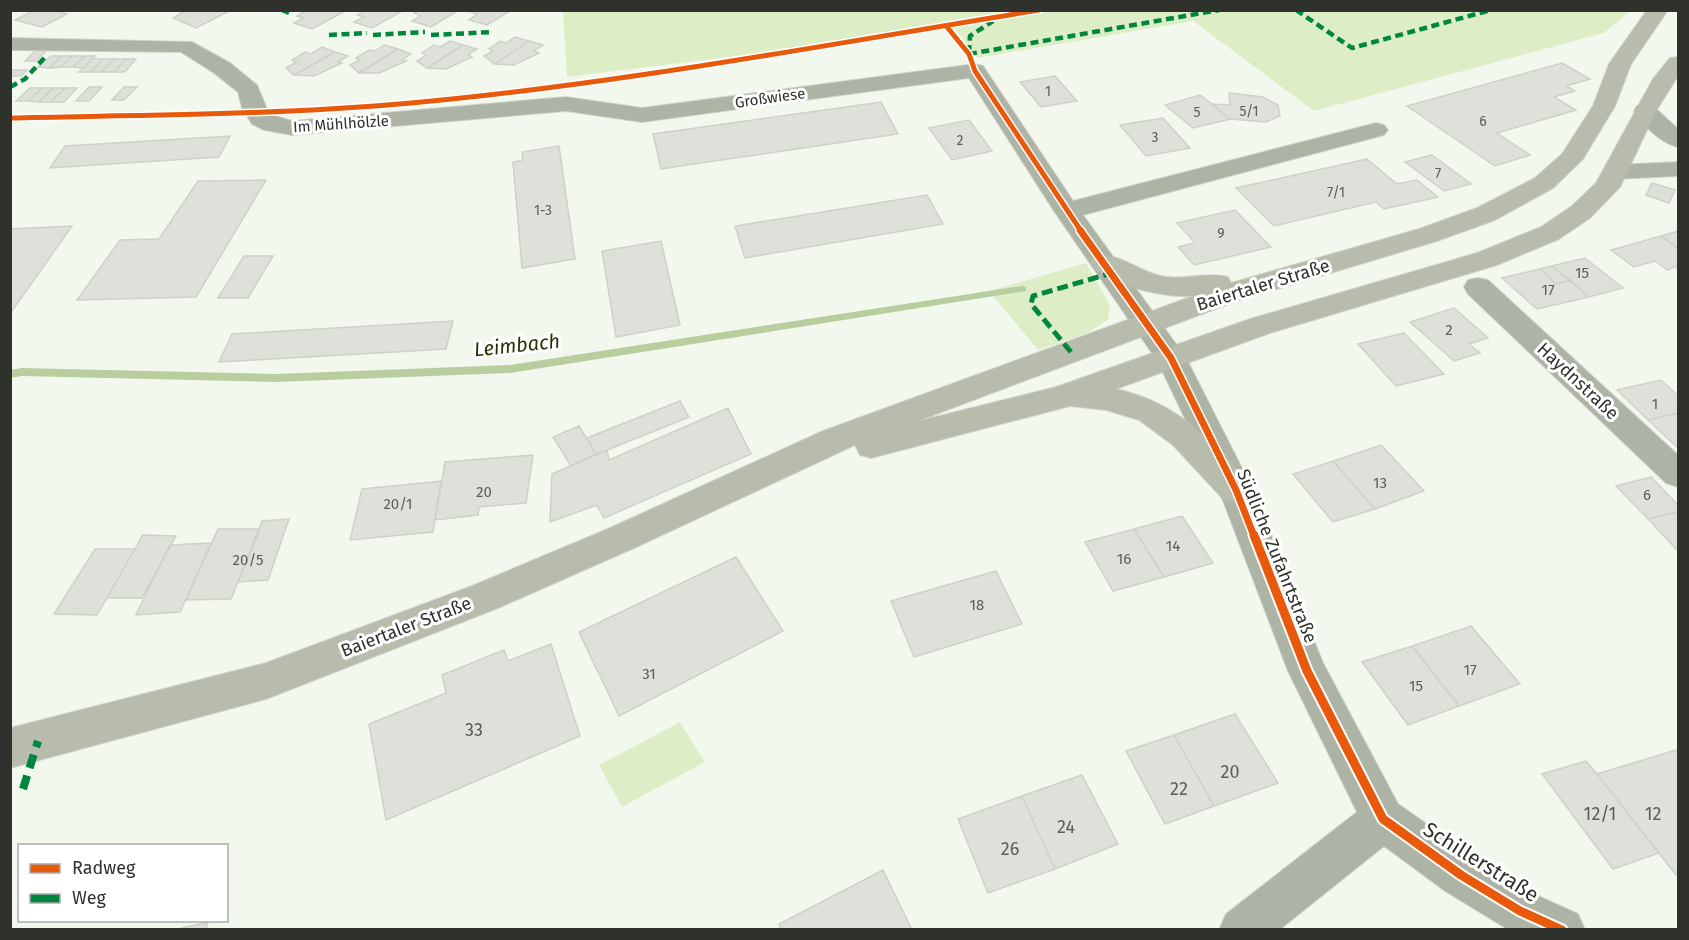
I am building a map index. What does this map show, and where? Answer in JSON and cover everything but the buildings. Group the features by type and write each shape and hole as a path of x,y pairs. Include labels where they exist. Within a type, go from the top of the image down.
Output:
{"main road":[{"name":"Baiertaler Straße","path":"10,748 266,681 485,597 788,464 834,440 1224,296 1486,214 1544,183 1571,159 1604,106 1620,64 1658,10"},
{"path":"1674,10 1678,14"},
{"name":"Baiertaler Straße","path":"788,464 850,452 1061,397 1260,326 1513,250 1550,233 1581,212 1607,187 1645,111 1664,79 1678,63"},
{"path":"1104,262 1145,281 1170,288 1289,277"},
{"path":"1061,397 1109,397 1148,409 1168,422 1195,446 1236,490"}],"street":[{"name":"Im Mühlhölzle","path":"10,44 185,46 215,63 249,90 253,113 259,120 292,128 566,104"},
{"name":"Großwiese","path":"566,104 642,115 975,71"},
{"name":"Südliche Zufahrtstraße","path":"975,71 1067,211 1171,358 1236,490 1307,671 1383,819"},
{"path":"1645,111 1657,125 1678,140"},
{"path":"1067,211 1376,130"},
{"path":"1615,172 1678,169"},
{"name":"Haydnstraße","path":"1478,287 1678,474"},
{"path":"1242,930 1383,819"},
{"name":"Schillerstraße","path":"1383,819 1461,875 1520,911 1562,930"}],"green space":[{"path":"563,10 1630,11 1604,33 1314,111 1193,21 978,58 955,29 567,77"},
{"path":"1086,263 1110,305 1108,320 1086,334 1038,350 989,291"},
{"path":"680,722 705,762 622,807 599,765"}],"waterway":[{"name":"Leimbach","path":"10,374 22,372 276,378 510,369 1022,289"}],"marked path":[{"path":"282,10 289,13"},
{"path":"969,54 1219,10"},
{"path":"1296,10 1352,48 1491,10"},
{"path":"969,53 970,36 993,21"},
{"path":"373,35 425,32"},
{"path":"431,35 492,32"},
{"path":"329,35 367,33"},
{"path":"10,87 25,79 46,56"},
{"path":"1071,352 1031,304 1033,296 1112,273"},
{"path":"23,789 38,741"}],"cycle path":[{"path":"10,118 253,113 410,103 567,86 1039,10"},
{"path":"947,27 969,54 975,71 1067,211 1171,358 1236,490 1307,671 1383,819 1461,875 1520,911 1562,930"}]}
